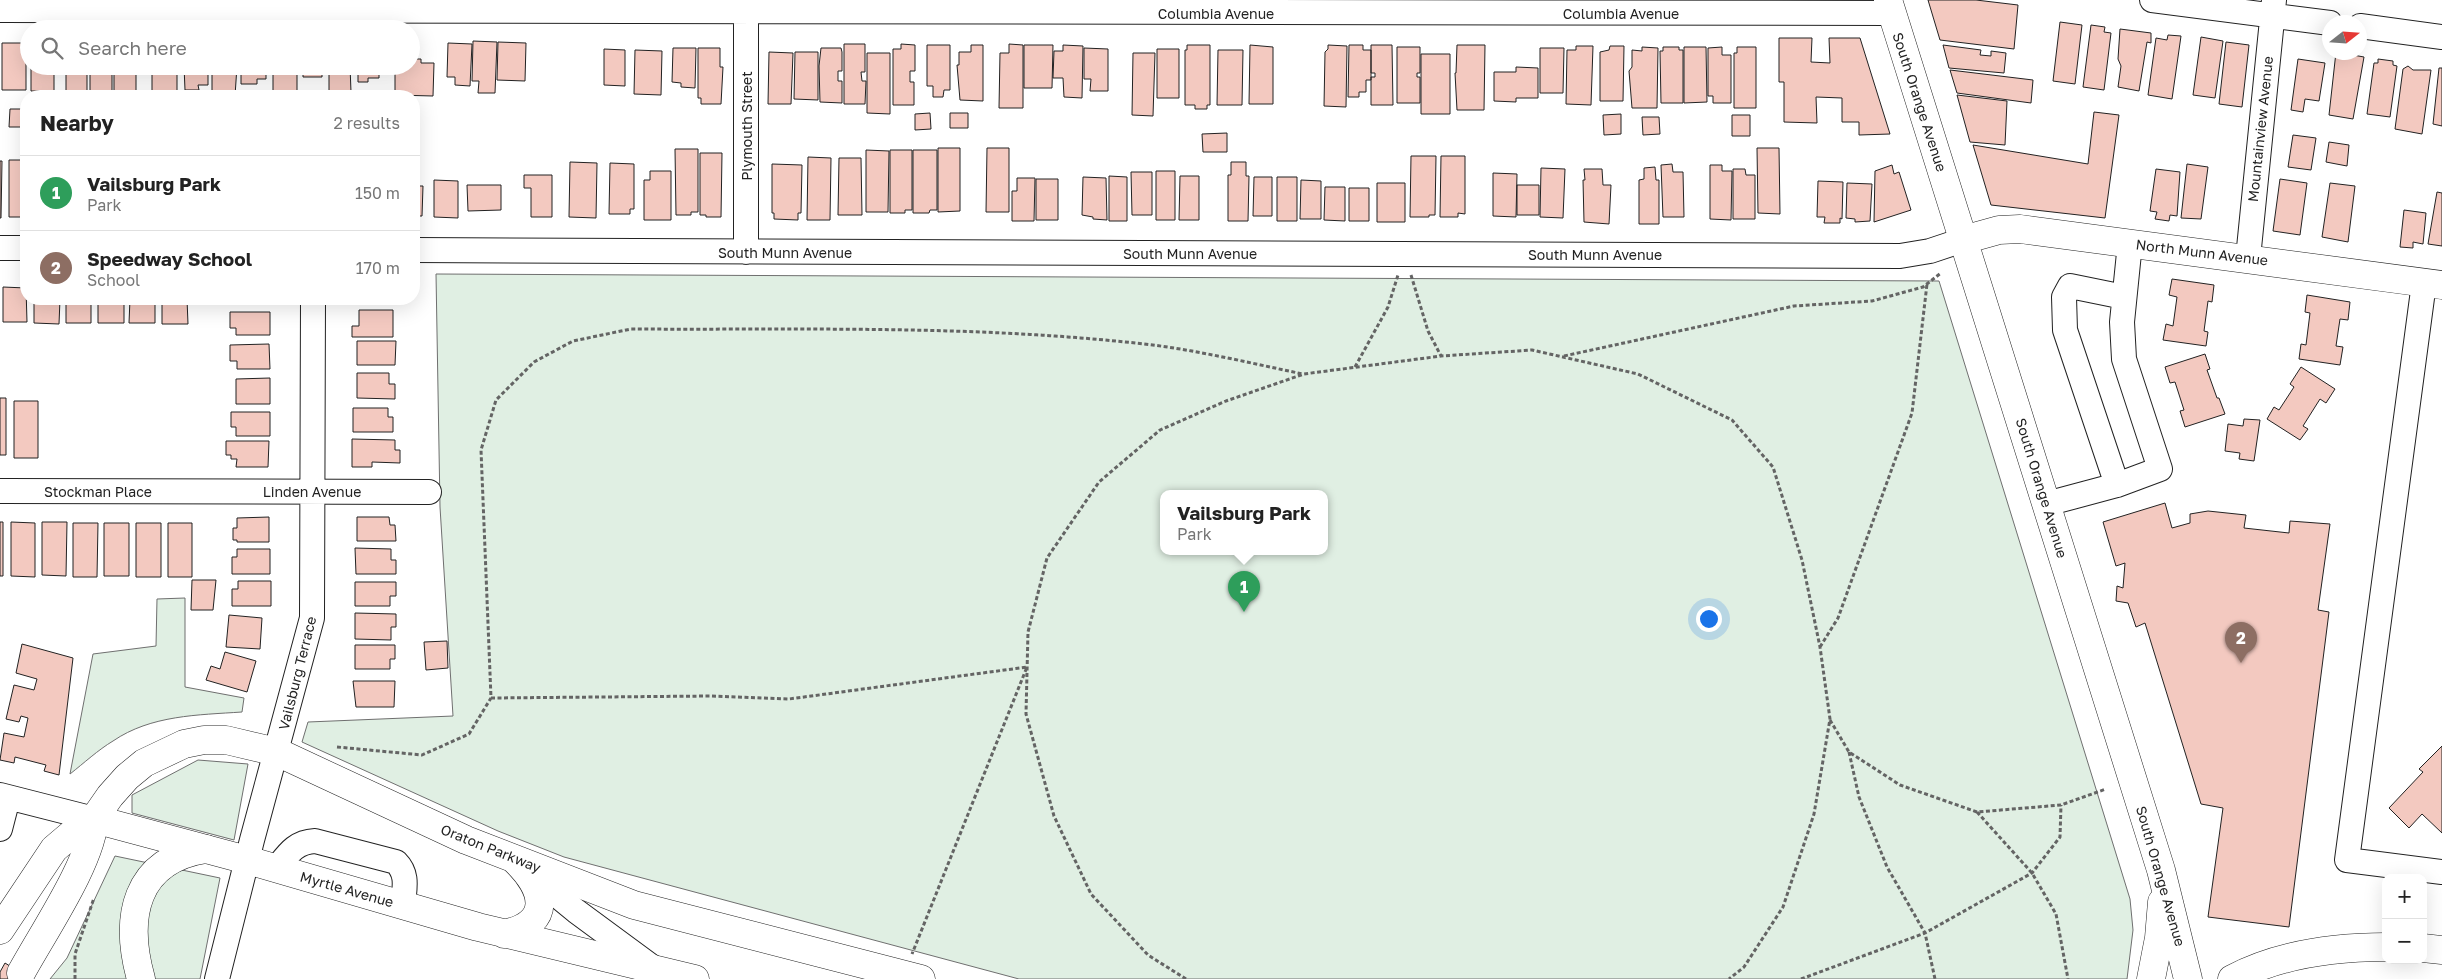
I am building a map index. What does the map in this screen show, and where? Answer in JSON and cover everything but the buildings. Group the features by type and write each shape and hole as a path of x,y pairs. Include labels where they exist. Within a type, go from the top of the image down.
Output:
{"main road":[{"name":"South Orange Avenue","path":"1890,7 2161,870 2188,979"},
{"name":"North Munn Avenue","path":"1963,240 1999,230 2020,229 2433,284"},
{"name":"Oraton Parkway","path":"94,819 110,796 127,777 144,763 184,744 204,740 226,740 277,752 466,840 634,905 912,977"},
{"path":"0,930 54,849 94,819"},
{"path":"21,973 83,861 92,840 94,819"},
{"name":"Myrtle Avenue","path":"94,819 247,860 504,934 695,979"},
{"path":"141,979 135,953 132,925 137,900 151,876 165,864 186,853 206,849"},
{"path":"504,934 516,932 531,924 536,917 540,900 535,883 512,857"},
{"path":"2151,979 2159,938 2161,870"},
{"path":"2232,979 2276,961 2304,954 2352,948 2382,947"},
{"path":"2427,948 2442,950"}],"street":[{"path":"2152,0 2273,8 2322,21"},
{"name":"Columbia Avenue","path":"0,10 746,6 1890,7"},
{"name":"Plymouth Street","path":"746,6 746,252"},
{"name":"Mountainview Avenue","path":"2248,258 2273,8"},
{"path":"2367,27 2442,37"},
{"name":"South Munn Avenue","path":"420,250 1900,256 1930,251 1963,240"},
{"path":"2046,504 2117,485 2160,469 2124,359 2122,322 2130,243"},
{"path":"0,248 20,248"},
{"path":"2433,284 2347,860 2442,872"},
{"path":"2117,485 2065,330 2064,297 2070,286 2124,297"},
{"name":"Vailsburg Terrace","path":"217,979 312,618 313,305"},
{"name":"Stockman Place","path":"0,491 196,491"},
{"name":"Linden Avenue","path":"196,491 429,492"},
{"path":"0,829 4,796"},
{"name":"Myrtle Avenue","path":"4,796 94,819"},
{"path":"276,869 294,846 310,841 396,862 403,869 406,876 403,906"},
{"path":"512,857 576,911 656,969"}],"path":[{"path":"1405,254 1428,331 1442,356"},
{"path":"1355,368 1388,307 1405,254"},
{"path":"1562,356 1794,306 1872,301 1923,287 1941,273"},
{"path":"1820,648 1838,618 1912,413 1927,284"},
{"path":"337,747 422,755 469,734 491,698 480,450 496,400 534,362 573,341 631,329 996,331 1127,342 1205,354 1304,374"},
{"path":"1186,979 1148,955 1090,894 1052,806 1026,714 1028,632 1047,558 1099,482 1160,430 1226,401 1304,374 1442,356 1532,350 1638,374 1732,420 1774,467 1802,560 1820,648 1830,720 1814,814 1783,907 1744,967 1729,979"},
{"path":"491,698 711,696 789,699 1027,668"},
{"path":"912,977 1027,668"},
{"path":"1830,720 1849,752 1859,797 1887,866 1925,933 1935,979"},
{"path":"1849,752 1900,785 1977,812 2061,806 2106,789"},
{"path":"1801,979 1925,933 2032,873 2060,837 2061,806"},
{"path":"1977,812 2032,873 2056,914 2068,979"},
{"path":"75,979 75,954 94,896"}],"green space":[{"path":"436,274 1939,281 2130,899 2133,930 2127,979 1019,979 564,857 498,831 302,742 308,722 453,716 440,507"},
{"path":"185,598 185,687 244,698 242,712 175,718 143,726 128,732 96,752 70,774 93,654 156,646 157,599"},
{"path":"198,760 248,764 234,840 132,813 132,795"},
{"path":"115,856 220,878 200,979 50,979 67,958"}],"place":[{"name":"Vailsburg Park","path":"1244,612"},
{"name":"Speedway School","path":"2241,663"}]}
